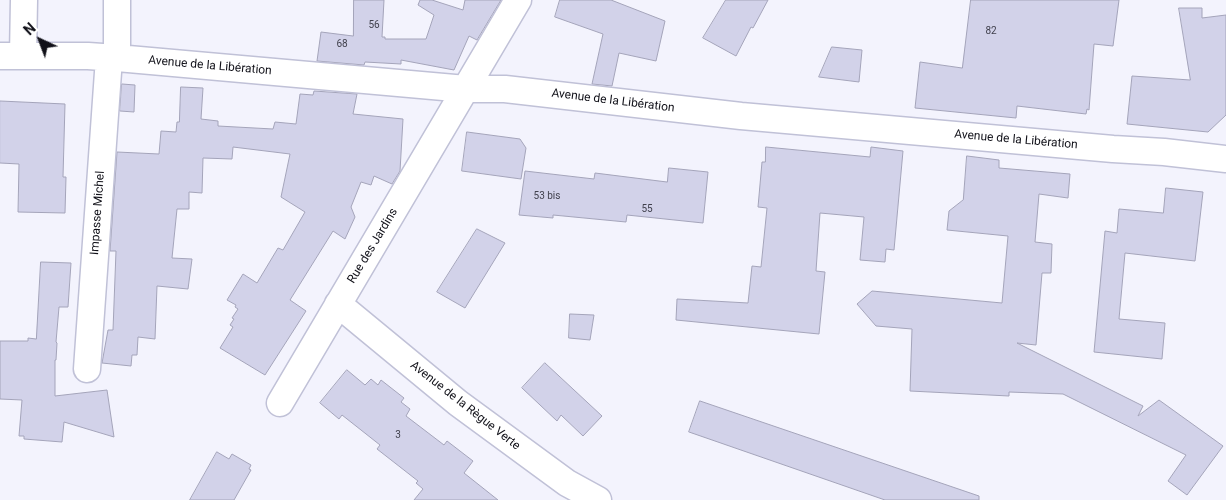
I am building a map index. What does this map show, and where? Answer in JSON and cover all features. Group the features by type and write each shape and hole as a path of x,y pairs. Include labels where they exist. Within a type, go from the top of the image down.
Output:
{"street":[{"path":"12,56 24,0"},
{"name":"Impasse Michel","path":"87,369 117,0"},
{"name":"Rue des Jardins","path":"280,402 518,0"},
{"name":"Avenue de la Libération","path":"12,56 88,56 466,89 505,89 742,116 1226,158"},
{"name":"Avenue de la Règue Verte","path":"338,304 458,403 567,483 598,500"}],"building":[{"path":"354,0 384,0 382,37 385,37 385,39 426,39 434,15 418,5 420,0 432,0 463,10 465,0 501,0 477,40 469,36 454,70 401,60 401,64 365,62 364,65 317,61 321,32 353,36"},
{"path":"560,0 611,0 665,21 656,61 619,53 612,86 592,84 603,34 555,17"},
{"path":"726,0 768,0 736,56 703,38"},
{"path":"971,0 1119,0 1113,46 1094,44 1089,110 1087,109 1086,114 1017,106 1016,118 915,108 920,62 962,68"},
{"path":"1179,8 1202,8 1202,18 1226,15 1226,115 1208,132 1127,124 1132,76 1190,80"},
{"path":"832,47 862,50 859,82 819,77"},
{"path":"122,84 135,85 134,112 120,111"},
{"path":"181,87 203,88 201,119 218,121 218,126 273,129 275,122 296,124 300,94 313,95 314,91 357,94 353,114 403,119 400,171 392,184 374,176 371,185 361,182 351,207 355,217 345,239 333,231 290,300 306,311 265,375 220,348 233,327 230,325 238,309 235,307 236,305 227,300 243,274 257,283 278,248 283,250 305,212 281,197 290,154 233,147 232,159 203,158 202,193 189,192 189,209 177,209 172,258 192,259 188,289 157,286 155,339 138,337 137,355 132,355 131,366 102,363 108,330 113,330 116,251 110,251 117,152 159,154 161,131 176,132 177,122 179,122"},
{"path":"0,101 65,104 63,177 66,177 65,213 18,212 19,164 0,163"},
{"path":"467,132 520,139 526,148 521,179 462,171"},
{"path":"766,147 870,157 871,147 903,151 894,250 886,249 885,262 860,260 864,217 820,213 816,271 825,272 819,334 676,320 677,299 748,303 752,266 761,267 767,208 758,207 762,162 765,162"},
{"path":"967,156 999,160 999,168 1070,174 1068,198 1039,194 1035,242 1052,244 1051,273 1042,273 1036,345 1017,343 1143,406 1138,416 1159,400 1223,446 1187,495 1168,481 1186,455 1063,394 1009,392 1009,396 910,391 912,329 876,326 857,304 872,291 1002,303 1008,236 947,230 949,211 963,200"},
{"path":"669,168 708,172 703,223 627,215 626,222 553,215 553,218 519,215 525,171 594,179 595,173 667,182"},
{"path":"1166,188 1203,192 1195,261 1125,253 1119,319 1165,323 1162,359 1094,352 1105,231 1117,233 1119,209 1163,213"},
{"path":"477,229 505,243 465,308 437,292"},
{"path":"41,262 71,263 68,307 59,307 55,360 55,396 107,390 114,437 64,422 62,442 24,439 24,436 19,436 22,400 0,399 0,341 28,341 28,338 36,339"},
{"path":"570,314 594,315 590,340 569,338"},
{"path":"545,363 602,416 583,436 561,415 557,421 522,388"},
{"path":"347,370 365,385 371,379 378,385 381,380 404,398 401,402 410,409 406,416 444,445 447,441 473,461 464,473 498,500 414,500 423,489 416,483 418,481 377,449 380,445 342,415 339,419 320,403"},
{"path":"700,401 979,496 979,500 885,500 689,432"},
{"path":"217,452 229,459 232,454 251,465 249,469 251,470 234,500 190,500"}]}
